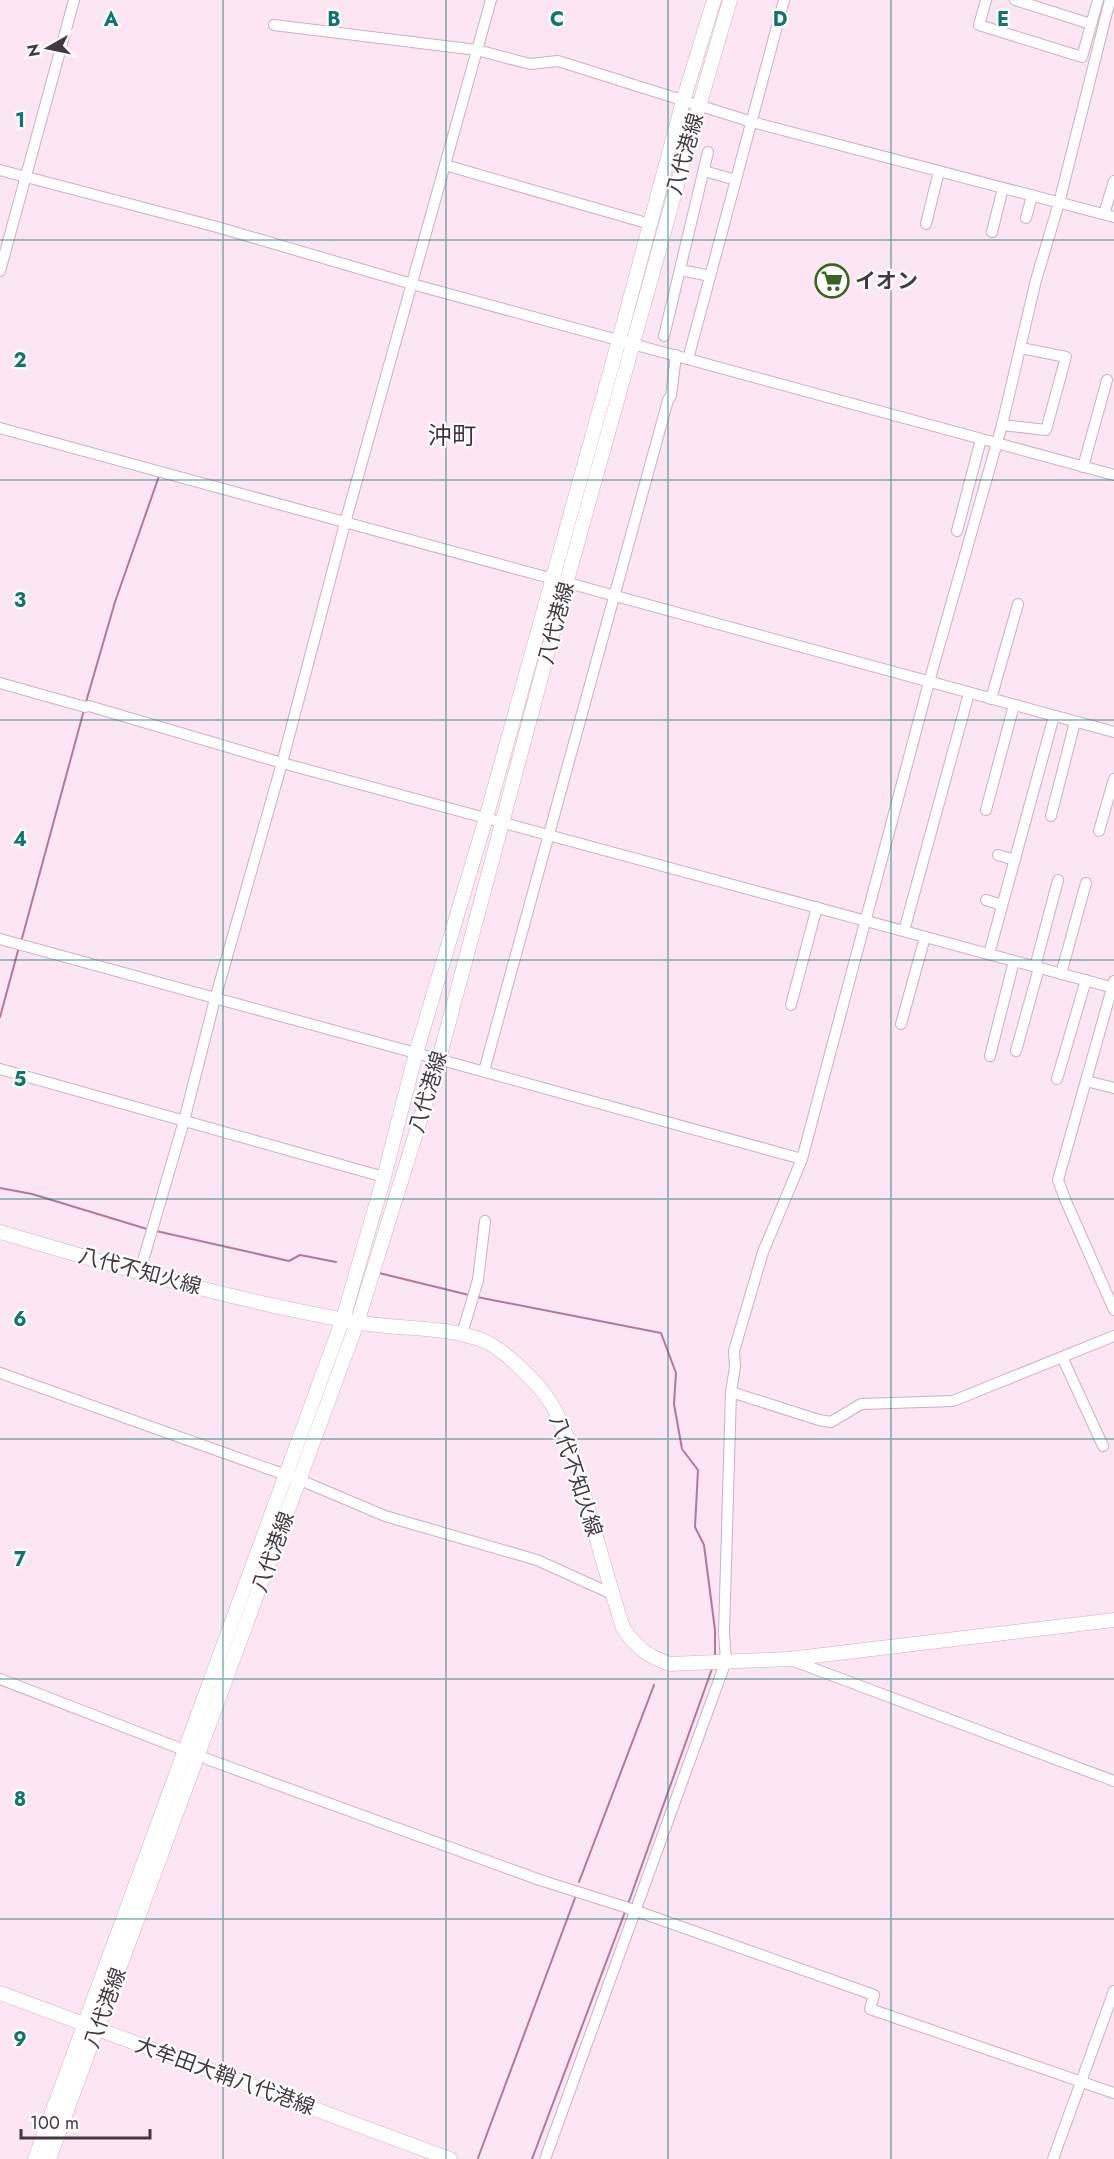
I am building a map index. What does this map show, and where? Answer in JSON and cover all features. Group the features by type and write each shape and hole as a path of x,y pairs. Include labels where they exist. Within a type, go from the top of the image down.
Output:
{"main road":[{"name":"八代港線","path":"34,2159 91,2027 198,1755 357,1323 439,1059 566,584 626,342 650,224 683,100 714,0"},
{"name":"八代港線","path":"49,2159 184,1749 343,1319 384,1177 416,1053 486,818 552,580 730,0"},
{"name":"八代不知火線","path":"0,1232 92,1260 274,1306 357,1323 454,1331 485,1341 525,1371 546,1396 561,1421 623,1628 635,1645 652,1658 670,1664 789,1659 1114,1620"},
{"name":"大牟田大鞘八代港線","path":"0,1993 450,2159"}],"street":[{"path":"0,271 74,0"},
{"path":"140,1271 184,1121 345,523 490,0"},
{"path":"688,359 784,0"},
{"path":"986,0 979,25 1082,57 1098,0"},
{"path":"1016,0 1091,24"},
{"path":"545,2159 636,1912 722,1662 734,1351 764,1252 802,1159 928,682 1002,425 1036,280 1059,203 1110,0"},
{"path":"274,25 477,50 530,64 558,61 752,122 1109,215 1114,181"},
{"path":"664,336 708,152"},
{"path":"445,165 650,224"},
{"path":"0,170 1083,467 1113,472"},
{"path":"704,171 736,180"},
{"path":"926,224 939,171"},
{"path":"992,232 1003,188"},
{"path":"1026,218 1032,196"},
{"path":"680,270 710,276"},
{"path":"1002,425 1046,430 1066,357 1021,348"},
{"path":"484,1071 613,596 671,396 676,356"},
{"path":"1083,467 1107,380"},
{"path":"0,428 1114,732"},
{"path":"957,531 981,439"},
{"path":"991,699 1018,604"},
{"path":"0,683 85,707 89,706 282,763 1086,981 1113,986 1058,1180 1114,1310"},
{"path":"904,931 969,693"},
{"path":"986,810 1014,705"},
{"path":"989,954 1054,716"},
{"path":"1051,816 1076,722"},
{"path":"1100,831 1114,779"},
{"path":"998,855 1015,860"},
{"path":"1016,1051 1058,880"},
{"path":"1061,974 1086,883"},
{"path":"986,900 1002,905"},
{"path":"790,1005 817,907"},
{"path":"901,1024 925,937"},
{"path":"0,939 802,1159"},
{"path":"990,1056 1014,961"},
{"path":"1057,1079 1086,981"},
{"path":"0,1069 384,1177"},
{"path":"1086,1081 1114,1088"},
{"path":"462,1334 478,1280 484,1221"},
{"path":"731,1392 831,1422 861,1404 953,1401 1114,1336"},
{"path":"1062,1357 1103,1446"},
{"path":"0,1373 300,1480 385,1516 537,1560 612,1594"},
{"path":"789,1659 1114,1781"},
{"path":"0,1680 540,1880 625,1907 874,1995 870,2009 1114,2093"},
{"path":"1053,2159 1114,1991"}],"waterway":[{"path":"86,702 115,602 159,476"},
{"path":"21,942 84,710"},
{"path":"0,1017 19,947"},
{"path":"0,1188 32,1194 147,1229"},
{"path":"156,1231 289,1261 300,1255 336,1262"},
{"path":"379,1273 469,1295"},
{"path":"477,1297 661,1333 676,1373 674,1404 682,1449 698,1470 695,1527 704,1545 715,1630 715,1658"},
{"path":"628,1904 713,1666"},
{"path":"579,1882 654,1685"},
{"path":"478,2158 575,1898"},
{"path":"532,2159 625,1912"}],"place":[{"name":"イオン","path":"832,281"}],"district":[{"name":"沖町","path":"452,436"}]}
